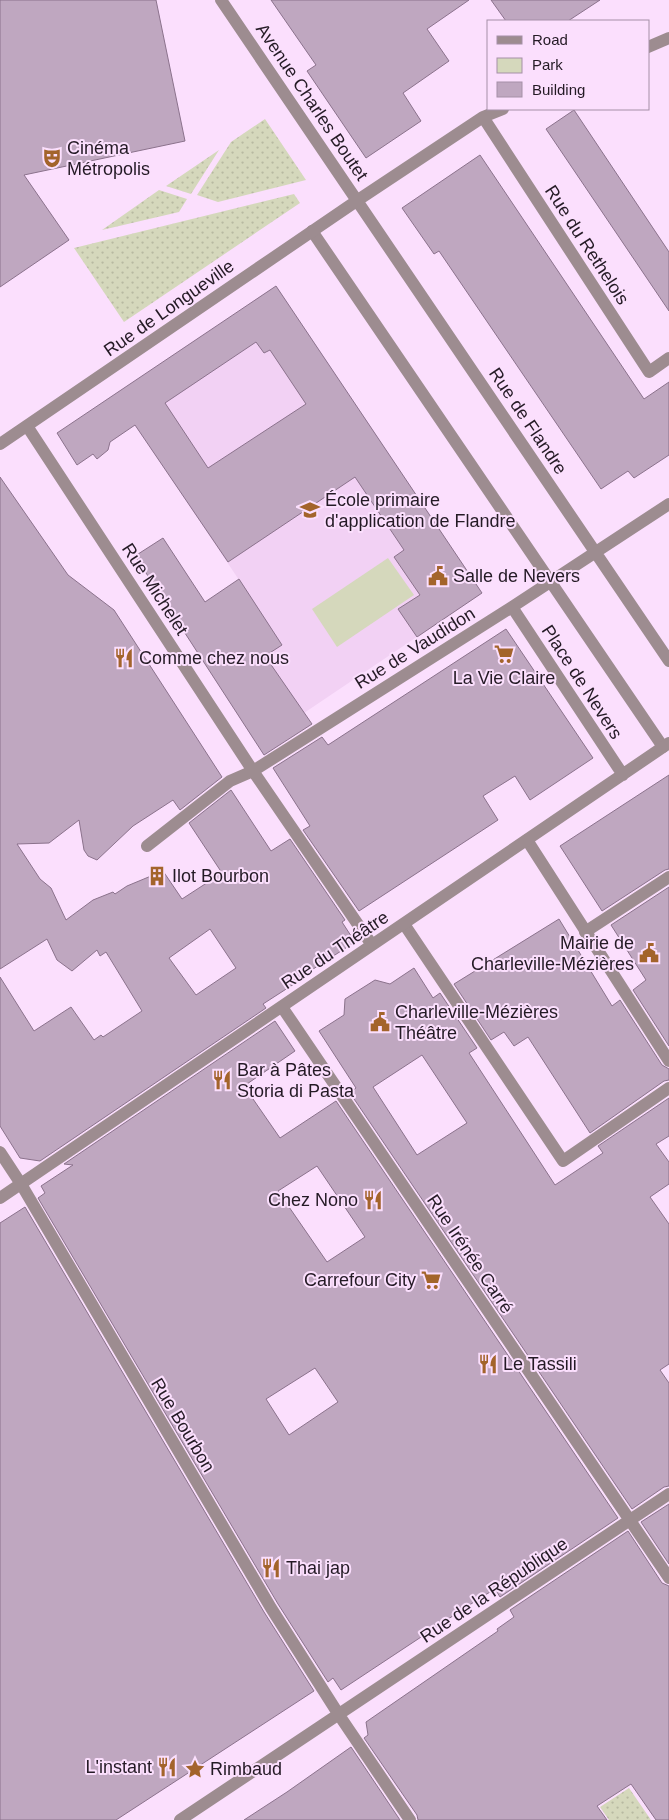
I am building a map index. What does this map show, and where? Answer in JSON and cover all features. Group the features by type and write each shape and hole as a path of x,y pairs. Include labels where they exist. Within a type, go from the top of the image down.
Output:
{"street":[{"name":"Avenue Charles Boutet","path":"221,0 358,200"},
{"path":"649,47 669,38"},
{"name":"Rue de Longueville","path":"0,444 358,200 483,118 501,110"},
{"name":"Rue du Rethelois","path":"483,118 649,372 669,358"},
{"name":"Rue de Flandre","path":"358,200 669,661"},
{"path":"312,231 550,583 666,745"},
{"name":"Rue Michelet","path":"27,426 253,771 372,945"},
{"name":"Rue de Vaudidon","path":"253,771 512,608 669,504"},
{"name":"Place de Nevers","path":"512,608 623,775"},
{"name":"Rue du Théâtre","path":"0,1198 666,745"},
{"path":"147,846 230,781 253,771"},
{"path":"527,840 669,1061"},
{"path":"585,932 669,877"},
{"path":"404,924 563,1161 669,1088"},
{"name":"Rue Irénée Carré","path":"282,1007 669,1578"},
{"name":"Rue Bourbon","path":"0,1152 21,1184 271,1608 339,1715 410,1820"},
{"name":"Rue de la République","path":"180,1820 669,1494"}],"shaded area":[{"name":"École primaire d'application de Flandre","path":"276,286 482,593 304,713 265,656 239,580 115,394"}],"green space":[{"path":"265,119 306,180 218,202 197,195 231,142"},
{"path":"219,150 191,194 166,186"},
{"path":"159,190 187,199 179,212 102,230"},
{"path":"294,194 300,203 124,322 74,248"},
{"path":"388,558 414,595 337,647 312,609"},
{"path":"629,1788 651,1820 609,1820 600,1807"}],"building":[{"name":"Cinéma Métropolis","path":"0,0 156,0 185,141 24,175 69,240 0,287"},
{"path":"271,0 469,0 427,29 449,61 403,93 421,121 366,158 307,71 316,65"},
{"path":"491,0 600,0 570,20 505,20"},
{"path":"574,110 669,252 669,311 546,129"},
{"path":"480,155 644,399 669,382 669,455 634,478 628,471 601,489 439,251 434,254 402,208"},
{"path":"276,286 482,593 417,637 398,609 420,595 394,557 404,550 355,477 228,562 135,425 110,442 108,450 97,459 93,454 77,465 57,433","holes":["256,342 264,353 270,350 306,404 208,468 165,403"]},
{"path":"0,477 68,575 114,610 222,777 180,810 173,800 133,826 97,860 88,856 84,850 79,820 49,843 17,844 40,879 51,888 66,920 93,900 113,892 115,894 127,886 163,871 182,899 222,873 189,823 231,790 271,851 290,839 345,920 342,922 355,942 263,1004 266,1008 40,1161 20,1158 0,1126 0,977 34,1031 71,1007 94,1040 101,1035 103,1037 142,1011 106,952 100,956 97,950 72,971 57,960 47,939 0,969","holes":["210,929 236,968 196,995 169,958"]},
{"path":"163,538 205,602 239,579 282,645 265,656 312,724 264,755 135,556"},
{"path":"506,629 593,758 530,800 515,776 483,796 498,820 359,911 303,830 310,826 273,768 322,737 328,745"},
{"path":"669,775 669,869 602,911 560,846"},
{"name":"Mairie de Charleville-Mézières","path":"669,887 669,1046 633,990 646,980 611,925"},
{"path":"559,919 612,1006 620,1000 662,1065 669,1069 669,1080 664,1081 590,1133 528,1037 514,1046 504,1032 491,1040 454,984"},
{"path":"414,968 433,998 440,993 477,1048 469,1053 555,1185 603,1153 598,1146 669,1098 669,1136 656,1144 669,1162 669,1184 650,1197 669,1224 669,1364 660,1370 669,1383 669,1486 664,1487 632,1509 350,1093 356,1088 319,1031 344,1015 345,999 375,980 390,984","holes":["422,1055 467,1123 417,1155 373,1087"]},
{"path":"275,1021 295,1051 244,1086 280,1138 336,1101 618,1518 500,1597 495,1589 341,1690 333,1678 328,1682 278,1604 38,1198 45,1193 41,1186 73,1165 64,1164","holes":["317,1166 365,1237 327,1262 278,1191","315,1368 338,1402 289,1435 266,1399"]},
{"path":"25,1207 264,1612 314,1691 116,1820 0,1820 0,1223"},
{"path":"669,1504 669,1564 641,1522"},
{"path":"628,1531 662,1583 669,1586 669,1820 656,1820 631,1784 597,1806 607,1820 418,1820 417,1815 364,1738 368,1735 366,1722 498,1631 497,1629 514,1617 510,1610"},
{"path":"351,1747 400,1820 244,1820 287,1792"}],"place":[{"name":"Cinéma Métropolis","path":"52,158"},
{"name":"École primaire d'application de Flandre","path":"310,510"},
{"name":"Salle de Nevers","path":"438,576"},
{"name":"La Vie Claire","path":"504,654"},
{"name":"Comme chez nous","path":"124,658"},
{"name":"Ilot Bourbon","path":"157,876"},
{"name":"Mairie de Charleville-Mézières","path":"649,953"},
{"name":"Charleville-Mézières Théâtre","path":"380,1022"},
{"name":"Bar à Pâtes Storia di Pasta","path":"222,1080"},
{"name":"Chez Nono","path":"373,1200"},
{"name":"Carrefour City","path":"431,1280"},
{"name":"Le Tassili","path":"488,1364"},
{"name":"Thai jap","path":"271,1568"},
{"name":"L'instant","path":"167,1767"},
{"name":"Rimbaud","path":"195,1769"}]}
